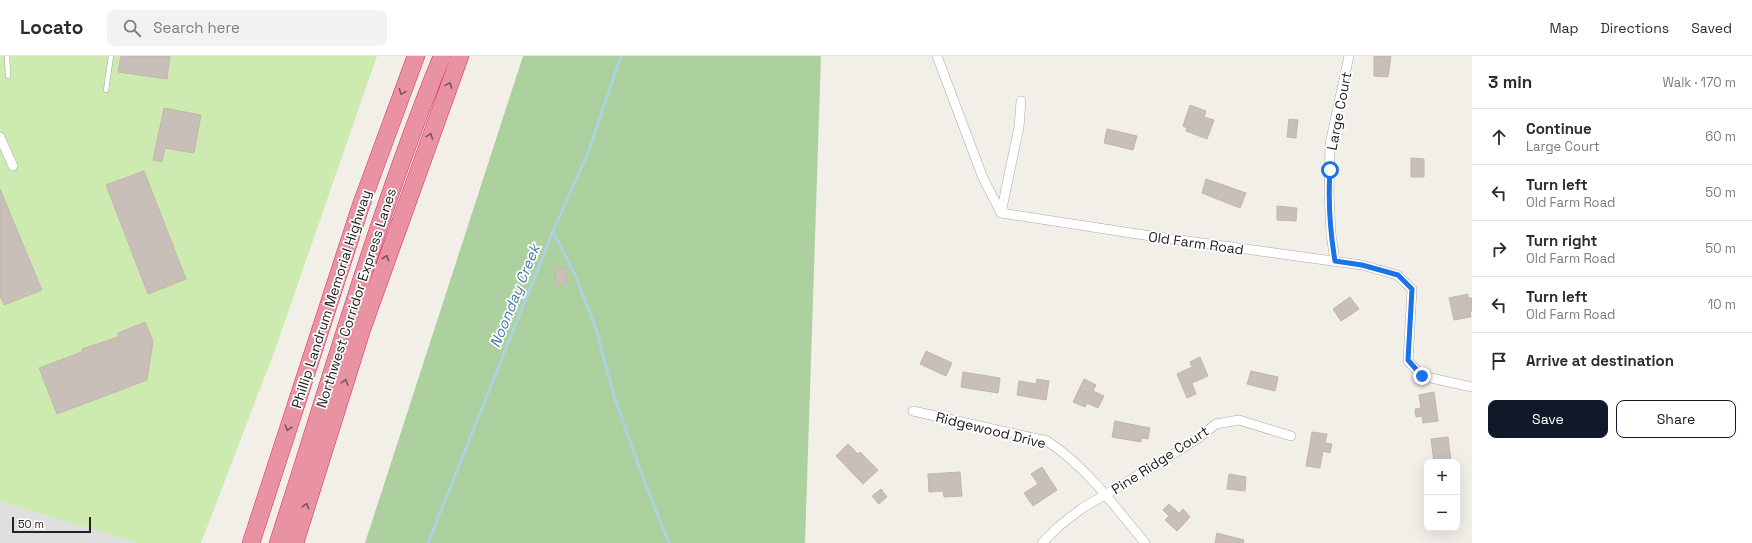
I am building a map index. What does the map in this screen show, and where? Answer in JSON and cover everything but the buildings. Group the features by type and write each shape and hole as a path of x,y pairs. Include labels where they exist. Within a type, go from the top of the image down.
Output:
{"highway":[{"name":"Phillip Landrum Memorial Highway","path":"251,543 357,218 416,56"},
{"name":"Northwest Corridor Express Lanes","path":"278,543 348,318 395,180 442,56"},
{"path":"295,543 367,315 460,56"}],"street":[{"path":"937,56 983,178 1001,213"},
{"name":"Large Court","path":"1335,261 1331,234 1329,193 1330,144 1349,56"},
{"path":"1001,213 1019,127 1021,101"},
{"path":"0,137 13,166"},
{"name":"Old Farm Road","path":"1001,213 1144,235 1362,265 1398,275 1412,289 1408,360 1422,376 1472,387"},
{"name":"Ridgewood Drive","path":"914,411 1047,441 1066,453 1106,495 1145,543"},
{"name":"Pine Ridge Court","path":"1042,543 1058,527 1081,509 1197,439 1216,424 1239,420 1291,436"}],"lane":[{"path":"7,56 8,76"},
{"path":"106,90 111,56"}],"shaded area":[{"path":"0,501 92,529 136,543 0,543"}],"green space":[{"path":"0,56 377,56 276,347 201,543 136,543 0,501"},
{"path":"523,56 821,56 805,543 365,543"}],"waterway":[{"name":"Noonday Creek","path":"428,543 553,231 588,153 621,56"},
{"path":"553,231 576,277 596,329 615,399 645,483 669,543"}],"route":[{"path":"1330,170 1329,193 1331,234 1335,261 1362,265 1398,275 1412,289 1408,360 1422,376"}]}
